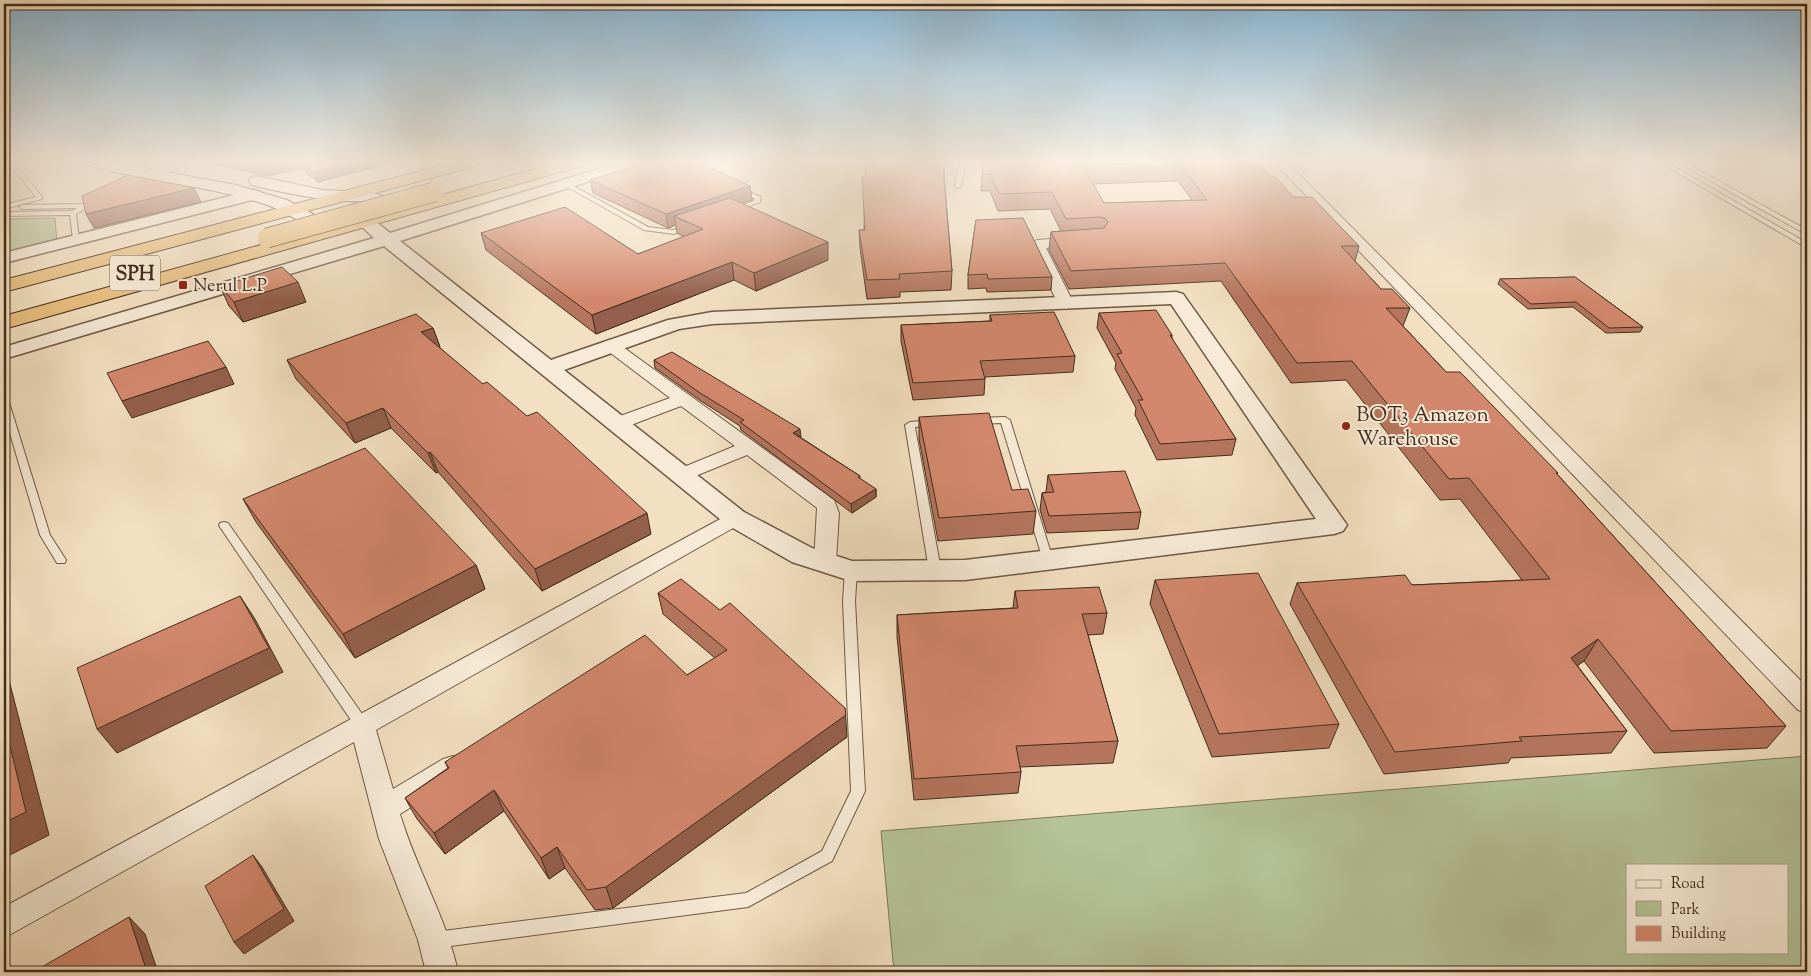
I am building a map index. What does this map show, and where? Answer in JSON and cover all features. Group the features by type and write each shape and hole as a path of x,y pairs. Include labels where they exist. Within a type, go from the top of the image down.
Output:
{"highway":[{"path":"4,286 259,229 298,208"},
{"name":"SPH","path":"4,298 259,229 348,208"},
{"path":"4,323 417,208"},
{"name":"SPH","path":"4,309 259,229"}],"main road":[{"path":"303,208 321,226 365,222 385,208"}],"street":[{"path":"4,258 204,208"},
{"path":"4,353 489,208"},
{"path":"1324,208 1807,703"},
{"path":"365,222 547,369 735,518 802,555 851,571 965,570 1334,525 1176,298 1066,304 747,314 675,324 610,345 547,369"},
{"path":"1066,304 1037,244 1088,240"},
{"path":"610,345 827,505 830,513 825,562"},
{"path":"616,424 683,399"},
{"path":"681,476 749,448"},
{"path":"4,923 735,518"},
{"path":"362,725 393,839 434,940 442,972"},
{"path":"385,810 476,752"}],"lane":[{"path":"4,214 73,214 82,208"},
{"path":"608,208 646,229 674,232 692,225"},
{"path":"729,212 741,208"},
{"path":"1742,208 1807,246"},
{"path":"1761,208 1807,233"},
{"path":"73,214 76,240"},
{"path":"1795,238 1807,238"},
{"path":"4,399 45,535 61,560"},
{"path":"967,422 1005,420 1048,560"},
{"path":"934,570 910,424 939,423"},
{"path":"224,525 362,725"},
{"path":"434,940 748,900 827,856 858,791 849,601 851,571"}],"green space":[{"path":"55,218 57,242 4,255 4,219"},
{"path":"1807,756 1807,972 894,972 881,831"}],"building":[{"path":"85,208 113,208 86,214"},
{"path":"566,208 638,254 703,229 674,216 700,208 751,208 828,242 754,273 732,262 592,315 481,233"},
{"path":"652,208 685,208 666,214"},
{"path":"864,208 946,208 952,271 899,274 900,279 867,280 859,230 865,230"},
{"path":"1060,208 1322,208 1359,246 1341,246 1381,289 1392,289 1410,308 1386,308 1446,372 1460,372 1558,473 1556,473 1786,726 1671,731 1598,639 1571,658 1627,731 1519,737 1522,741 1395,752 1297,583 1405,575 1412,585 1550,579 1469,478 1449,479 1352,361 1297,363 1225,263 1071,271 1051,232 1104,228 1108,222 1105,218 1099,217 1066,219"},
{"path":"1023,218 1052,277 988,279 987,274 968,275 976,220"},
{"path":"282,267 298,282 234,302 220,286"},
{"path":"1575,277 1643,327 1609,328 1576,302 1531,304 1500,279"},
{"path":"1156,310 1236,439 1160,444 1138,400 1143,400 1117,354 1122,353 1099,313"},
{"path":"1054,312 1075,356 980,361 985,379 913,383 901,325 992,321 990,315"},
{"path":"416,314 433,328 421,332 483,384 487,382 527,416 537,412 647,513 535,569 430,452 428,453 383,408 346,423 287,360"},
{"path":"208,341 226,367 122,401 107,373"},
{"path":"672,352 800,429 793,433 860,476 858,477 876,489 851,504 740,422 744,420 700,393 654,360"},
{"path":"989,413 1012,490 1028,489 1036,511 939,518 919,417"},
{"path":"365,448 476,565 343,634 243,499"},
{"path":"1125,471 1141,512 1049,516 1042,493 1054,492 1048,475"},
{"path":"1258,573 1339,724 1219,734 1155,580"},
{"path":"681,579 720,610 730,603 845,708 846,715 606,887 587,890 557,847 541,858 494,790 434,833 405,798 449,768 445,762 645,635 687,675 727,650 658,593"},
{"path":"1099,587 1107,613 1082,614 1118,741 1016,746 1021,772 914,779 897,615 1018,608 1015,591"},
{"path":"240,596 269,648 97,729 77,668"},
{"path":"4,721 26,812 4,823"},
{"path":"253,855 284,909 234,942 205,886"},
{"path":"129,917 147,972 33,972"}],"place":[{"name":"Nerul L.P","path":"183,285"},
{"name":"BOT3 Amazon Warehouse","path":"1346,426"}]}
